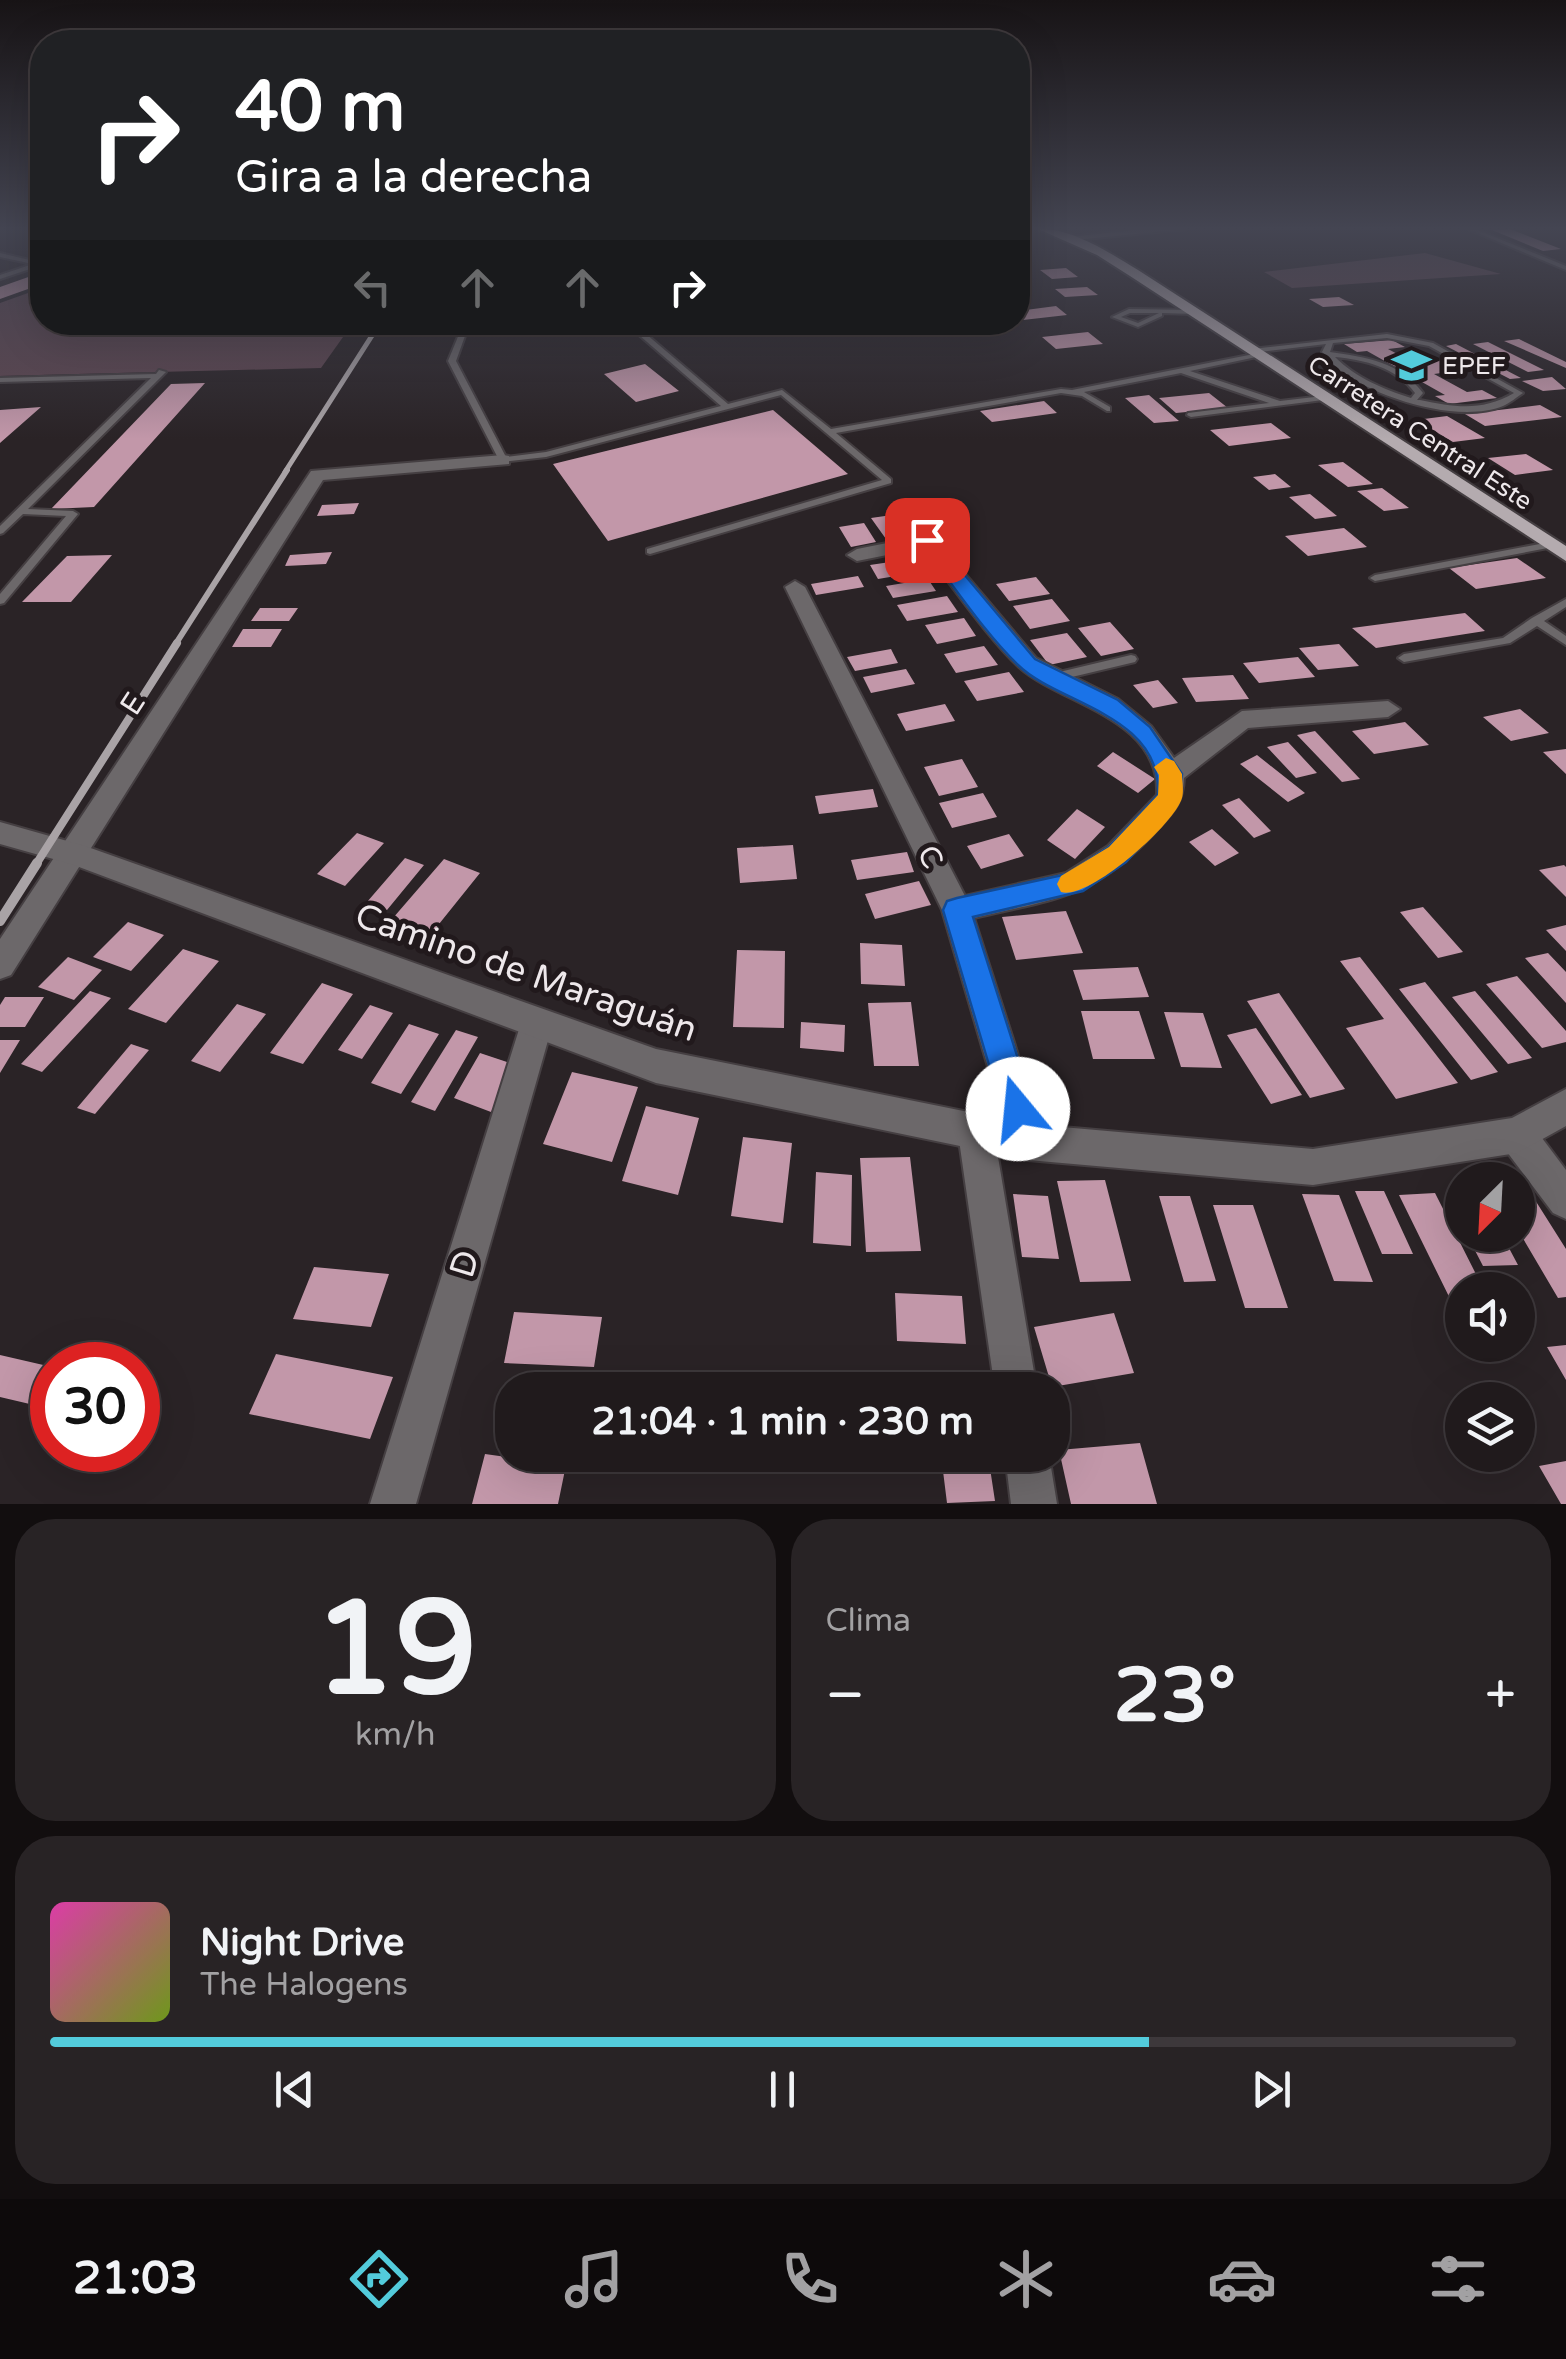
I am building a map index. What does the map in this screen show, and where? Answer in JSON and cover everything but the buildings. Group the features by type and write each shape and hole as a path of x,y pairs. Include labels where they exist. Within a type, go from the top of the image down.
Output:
{"main road":[{"name":"Carretera Central Este","path":"1175,299 1566,555"}],"street":[{"name":"E","path":"0,964 75,854 317,475 504,460"},
{"path":"858,555 927,540 1028,664 1110,705 1142,732 1171,774 1170,798 1118,854 1074,883 957,910"},
{"name":"C","path":"794,587 957,910 1028,1142"},
{"path":"1171,774 1242,720 1388,710"},
{"name":"Camino de Maraguán","path":"0,833 75,854 656,1066 1028,1142 1313,1167 1517,1135 1566,1106"},
{"name":"D","path":"393,1504 537,1023"},
{"path":"976,1132 1013,1372"},
{"path":"1517,1135 1566,1200"},
{"path":"1029,1472 1034,1504"}],"lane":[{"path":"1160,314 1138,325 1114,317 1129,312 1195,312"},
{"path":"462,335 452,361 504,460 546,454 782,392 888,481 650,551"},
{"path":"642,335 727,407"},
{"path":"829,432 1042,393 1146,380 1255,353 1330,341 1387,336 1431,344 1519,392 1507,401 1454,408 1413,400 1354,377 1327,354 1324,346 1330,341"},
{"path":"1327,354 1384,366 1415,385 1419,392 1413,400"},
{"path":"1179,370 1280,404"},
{"path":"0,380 159,374 0,531"},
{"path":"1075,391 1108,409"},
{"path":"1191,415 1323,398"},
{"path":"0,601 73,514 20,510"},
{"path":"1375,578 1550,545"},
{"path":"1404,658 1506,641 1566,602"},
{"path":"1536,620 1566,641"},
{"path":"1053,678 1131,660"}],"shaded area":[{"path":"30,299 30,335 344,335 321,368 0,376 0,303"}],"railway":[{"path":"285,472 372,335"},
{"path":"175,645 287,470"},
{"path":"35,866 177,643"},
{"path":"0,921 37,863"}],"slow traffic":[{"path":"1070,884 1118,854 1170,798 1171,774 1166,767"}],"place":[{"name":"EPEF","path":"1412,366"}],"route":[{"path":"927,540 1028,664 1110,705 1142,732 1171,774 1170,798 1118,854 1074,883 957,910 1018,1109"}]}
